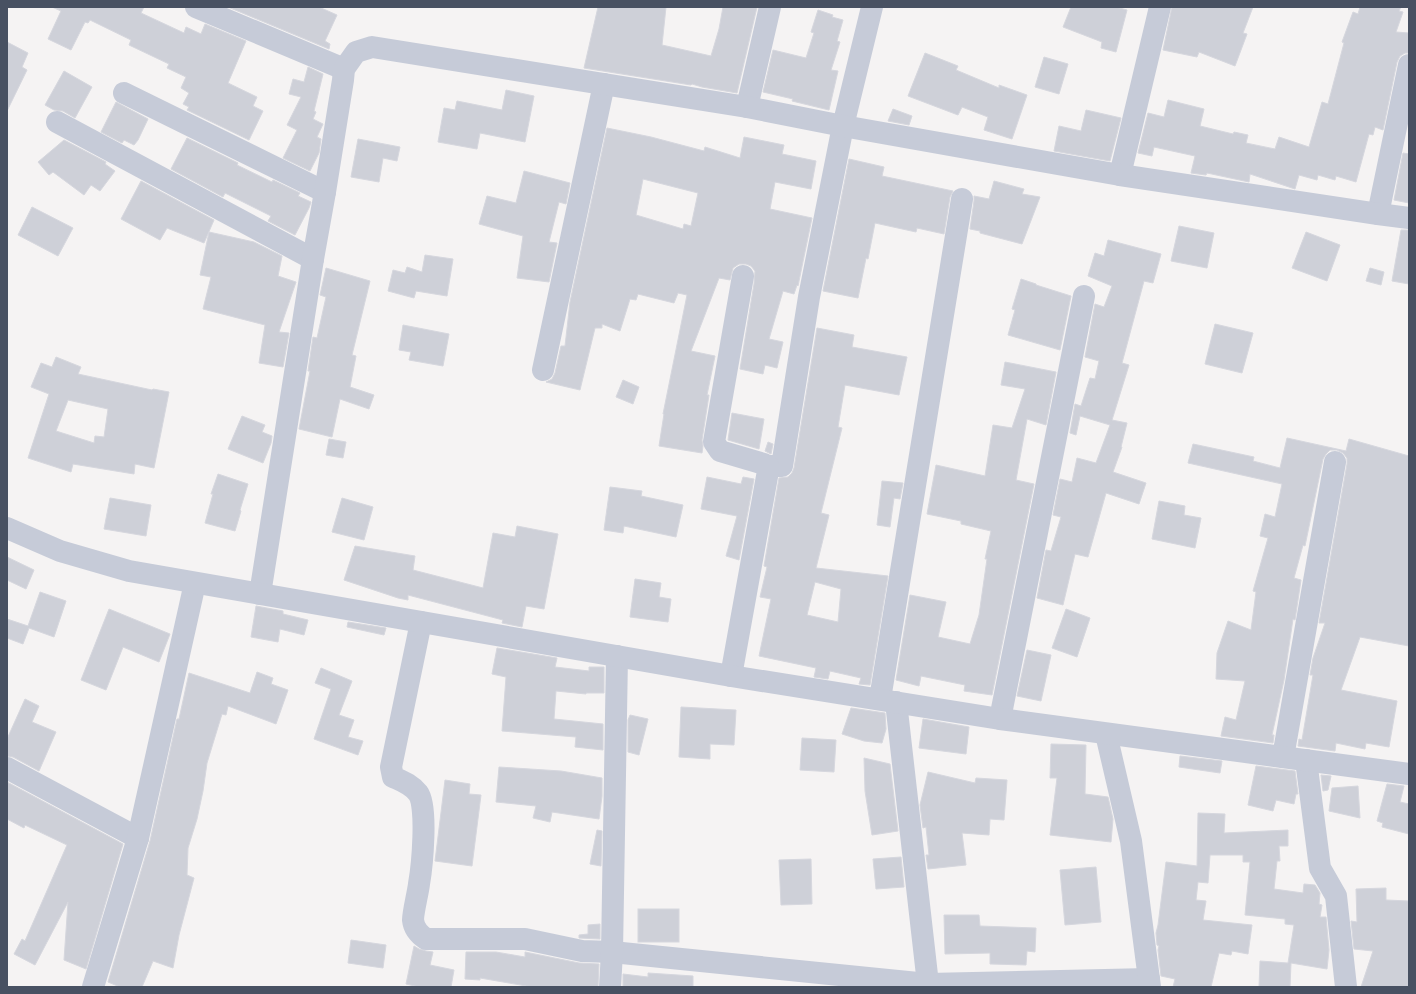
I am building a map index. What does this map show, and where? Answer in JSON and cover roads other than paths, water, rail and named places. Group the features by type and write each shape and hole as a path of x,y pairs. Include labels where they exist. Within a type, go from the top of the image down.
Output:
{"street":[{"path":"196,7 344,69"},
{"path":"746,107 770,7"},
{"path":"743,276 714,442 720,451 768,466 782,466 809,297 843,126 872,7"},
{"path":"1120,175 1160,7"},
{"path":"260,594 313,260 326,192 344,69 356,52 372,47 746,107 843,126 1120,175 1409,218"},
{"path":"1378,214 1409,65"},
{"path":"543,370 604,84"},
{"path":"124,93 326,192"},
{"path":"57,122 313,260"},
{"path":"928,984 888,700 962,199"},
{"path":"1000,719 1084,296"},
{"path":"1283,757 1335,462"},
{"path":"731,676 767,479 768,466"},
{"path":"7,528 60,551 130,571 260,594 731,676 1000,719 1409,774"},
{"path":"93,987 138,838 195,582"},
{"path":"421,622 391,767 393,776 408,784 419,794 424,833 420,881 413,920 419,934 426,939 525,939 582,951 612,952 928,984 1149,983 1131,841 1106,734"},
{"path":"610,987 612,952 617,656"},
{"path":"1306,760 1320,868 1336,896 1346,987"},
{"path":"7,768 138,838"}]}
